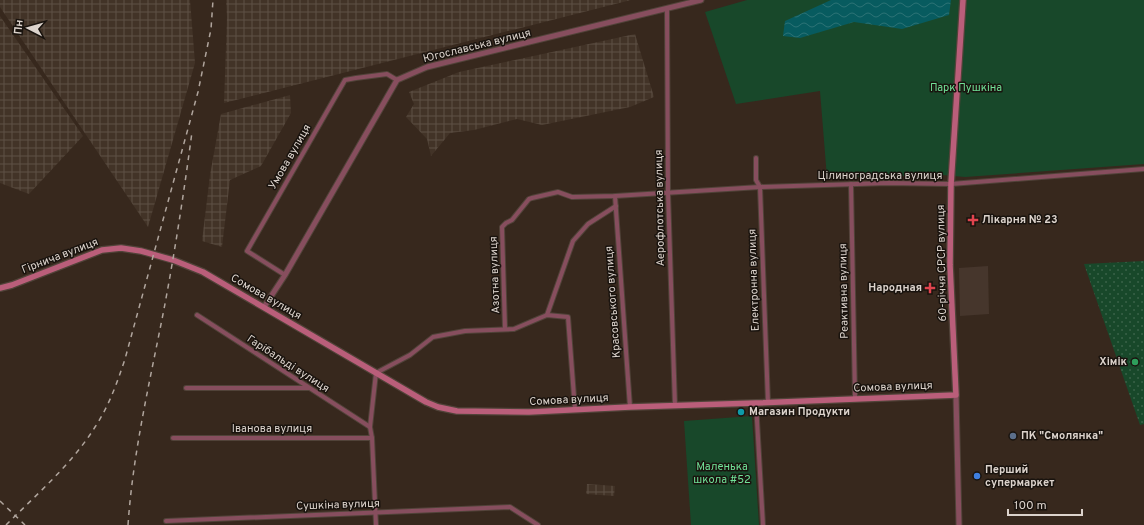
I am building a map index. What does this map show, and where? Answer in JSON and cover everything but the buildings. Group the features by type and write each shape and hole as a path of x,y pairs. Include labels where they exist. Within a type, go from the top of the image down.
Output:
{"main road":[{"name":"60-річчя СРСР вулиця","path":"956,395 950,265 951,184 963,0"},
{"name":"Гірнича вулиця","path":"0,288 12,285 102,250 121,248 141,251 174,260 190,266 218,281"},
{"name":"Сомова вулиця","path":"218,281 426,402 438,407 457,410 529,412 956,395"}],"street":[{"name":"Югославська вулиця","path":"397,80 427,67 701,0"},
{"name":"Аерофлотська вулиця","path":"668,9 668,193 675,406"},
{"name":"Умова вулиця","path":"285,275 247,250 321,121 345,80 387,74 397,80"},
{"path":"264,307 285,275 397,80"},
{"name":"Електронна вулиця","path":"756,158 756,180 760,187 768,403"},
{"name":"Цілиноградська вулиця","path":"615,196 760,187 888,183 951,184 1144,169"},
{"name":"Реактивна вулиця","path":"851,184 856,398"},
{"name":"Азотна вулиця","path":"505,329 502,227 512,220 529,199 532,198 558,192 572,197 615,196"},
{"name":"Красовського вулиця","path":"615,196 630,407"},
{"path":"547,315 573,241 588,224 616,206"},
{"name":"Гарібальді вулиця","path":"197,315 370,427"},
{"name":"Азотна вулиця","path":"376,373 410,355 433,337 465,332 514,329 547,315 568,317 574,410"},
{"path":"376,373 370,427 372,438 376,525"},
{"path":"186,388 309,388"},
{"name":"60-річчя СРСР вулиця","path":"956,395 959,525"},
{"path":"756,403 763,525"},
{"name":"Іванова вулиця","path":"173,438 372,438"},
{"name":"Сушкіна вулиця","path":"166,521 510,507 538,525"}],"shaded area":[{"path":"0,0 190,0 195,63 148,227 0,7"},
{"path":"226,0 631,0 224,103 227,17"},
{"path":"0,16 83,136 29,194 0,183"},
{"path":"635,34 654,97 630,107 542,125 517,119 474,130 450,133 431,156 427,139 406,117 414,104 409,92 459,72"},
{"path":"290,95 291,113 261,166 230,180 222,247 202,241 210,175 221,114"},
{"path":"988,266 989,314 960,316 959,268"},
{"path":"587,484 615,486 614,496 586,494"}],"green space":[{"name":"Парк Пушкіна","path":"747,0 1144,0 1144,164 965,177 942,175 827,178 820,91 736,104 705,12"},
{"path":"1144,261 1144,424 1140,425 1084,264"},
{"name":"Маленька школа #52","path":"752,416 759,525 691,525 684,421"}],"water":[{"path":"831,0 951,0 949,15 902,29 854,22 800,38 783,36 785,21"}],"railway":[{"path":"6,525 76,454 100,419 116,386 125,359 198,92 211,29 213,0"},
{"path":"128,525 130,498 138,444 172,265 192,132"},
{"path":"0,501 25,525"}],"place":[{"name":"Лікарня № 23","path":"973,220"},
{"name":"Народная","path":"930,288"},
{"name":"Хiмік","path":"1135,362"},
{"name":"Магазин Продукти","path":"741,412"},
{"name":"ПК \"Смолянка\"","path":"1013,436"},
{"name":"Перший супермаркет","path":"977,476"}]}
